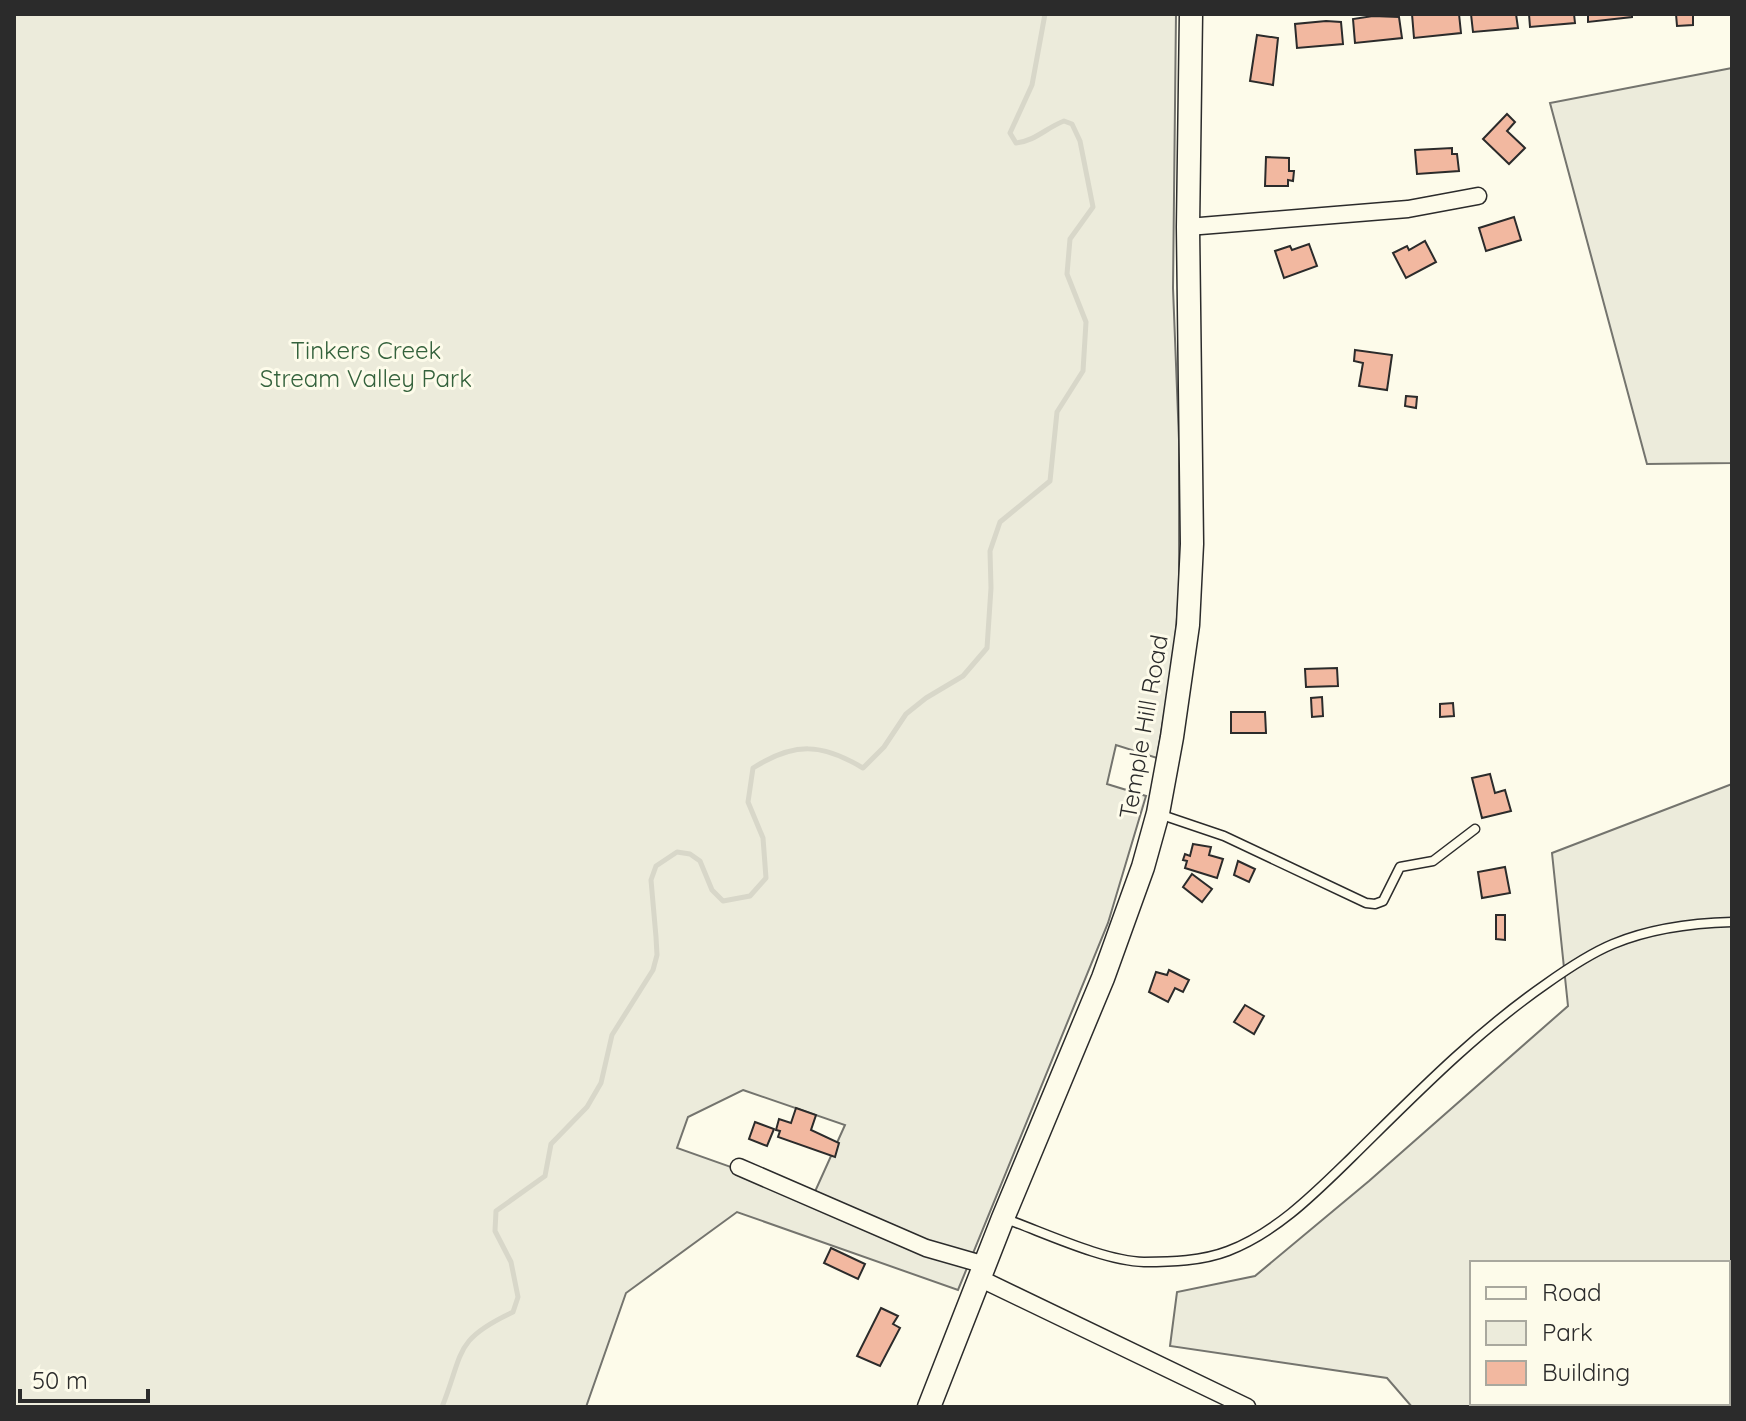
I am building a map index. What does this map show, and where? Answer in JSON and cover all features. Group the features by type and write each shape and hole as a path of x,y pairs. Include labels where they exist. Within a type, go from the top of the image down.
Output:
{"main road":[{"name":"Temple Hill Road","path":"929,1407 1003,1218 1103,978 1143,867 1158,813 1181,686 1191,567 1188,227 1191,14"}],"street":[{"path":"1188,227 1408,209 1478,196"},
{"path":"739,1167 982,1272 1247,1407"}],"lane":[{"path":"1158,813 1224,836 1366,903 1375,904 1383,901 1400,867 1433,861 1475,829"},
{"path":"1003,1218 1111,1256 1134,1261 1182,1260 1229,1251 1269,1230 1306,1201 1481,1033 1564,971 1602,949 1629,939 1690,926 1732,922"}],"green space":[{"name":"Tinkers Creek Stream Valley Park","path":"14,14 1176,14 1173,288 1179,440 1179,593 1174,654 1157,758 1116,745 1107,784 1146,796 1108,923 958,1290 737,1212 626,1293 586,1407 14,1407","holes":["743,1090 845,1125 813,1196 677,1148 688,1117"]},
{"path":"1732,68 1732,463 1647,464 1550,103"},
{"path":"1732,784 1732,1407 1412,1407 1387,1378 1170,1346 1177,1292 1255,1276 1369,1181 1568,1006 1552,853"}],"building":[{"path":"1412,14 1459,14 1461,33 1414,38"},
{"path":"1471,14 1516,14 1518,28 1473,32"},
{"path":"1529,14 1574,14 1575,23 1530,27"},
{"path":"1588,14 1632,14 1632,17 1588,22"},
{"path":"1676,14 1693,14 1693,25 1677,26"},
{"path":"1399,17 1402,38 1355,43 1353,19"},
{"path":"1341,22 1343,44 1297,48 1295,24"},
{"path":"1257,35 1278,38 1273,85 1250,81"},
{"path":"1507,114 1515,122 1507,131 1525,148 1509,164 1483,139"},
{"path":"1452,148 1452,154 1457,154 1459,171 1417,174 1415,150"},
{"path":"1266,157 1289,158 1289,171 1294,171 1293,181 1288,180 1288,186 1265,186"},
{"path":"1514,217 1521,240 1486,251 1479,228"},
{"path":"1425,241 1436,262 1406,278 1393,253 1407,246 1409,250"},
{"path":"1309,244 1317,266 1284,278 1275,251 1290,246 1292,250"},
{"path":"1355,350 1392,355 1387,390 1359,386 1363,363 1354,361"},
{"path":"1406,396 1417,397 1416,408 1405,406"},
{"path":"1337,668 1338,686 1306,687 1305,669"},
{"path":"1322,697 1323,716 1312,717 1311,698"},
{"path":"1453,703 1454,716 1440,717 1440,704"},
{"path":"1231,712 1265,712 1266,733 1231,733"},
{"path":"1490,774 1495,793 1505,790 1511,811 1482,818 1472,778"},
{"path":"1193,844 1211,847 1209,855 1223,859 1217,878 1185,868 1185,854 1190,856"},
{"path":"1238,861 1255,869 1249,882 1234,875"},
{"path":"1505,867 1510,893 1482,898 1478,872"},
{"path":"1192,874 1212,889 1202,902 1183,887"},
{"path":"1496,915 1505,915 1505,940 1496,939"},
{"path":"1169,970 1189,980 1183,992 1175,988 1168,1002 1149,992 1156,972 1167,975"},
{"path":"1245,1005 1264,1016 1254,1034 1234,1022"},
{"path":"796,1108 816,1115 811,1130 839,1143 835,1157 778,1137 779,1119 791,1123"},
{"path":"755,1122 774,1129 767,1146 749,1139"},
{"path":"831,1248 865,1264 858,1279 824,1263"},
{"path":"881,1308 898,1316 893,1324 900,1328 880,1366 857,1356"}],"waterway":[{"path":"442,1407 463,1349 480,1331 513,1312 518,1297 511,1262 495,1231 496,1211 545,1176 551,1144 587,1107 601,1083 612,1035 653,970 657,955 651,880 656,866 677,852 690,854 700,861 712,890 723,901 750,896 766,878 763,838 748,802 753,768 782,754 808,749 834,754 863,768 884,747 906,714 963,676 987,648 990,551 1000,522 1050,481 1057,412 1083,371 1086,322 1067,274 1070,239 1093,207 1080,141 1072,124 1064,121 1023,142 1016,143 1010,133 1032,85 1045,14"}]}
